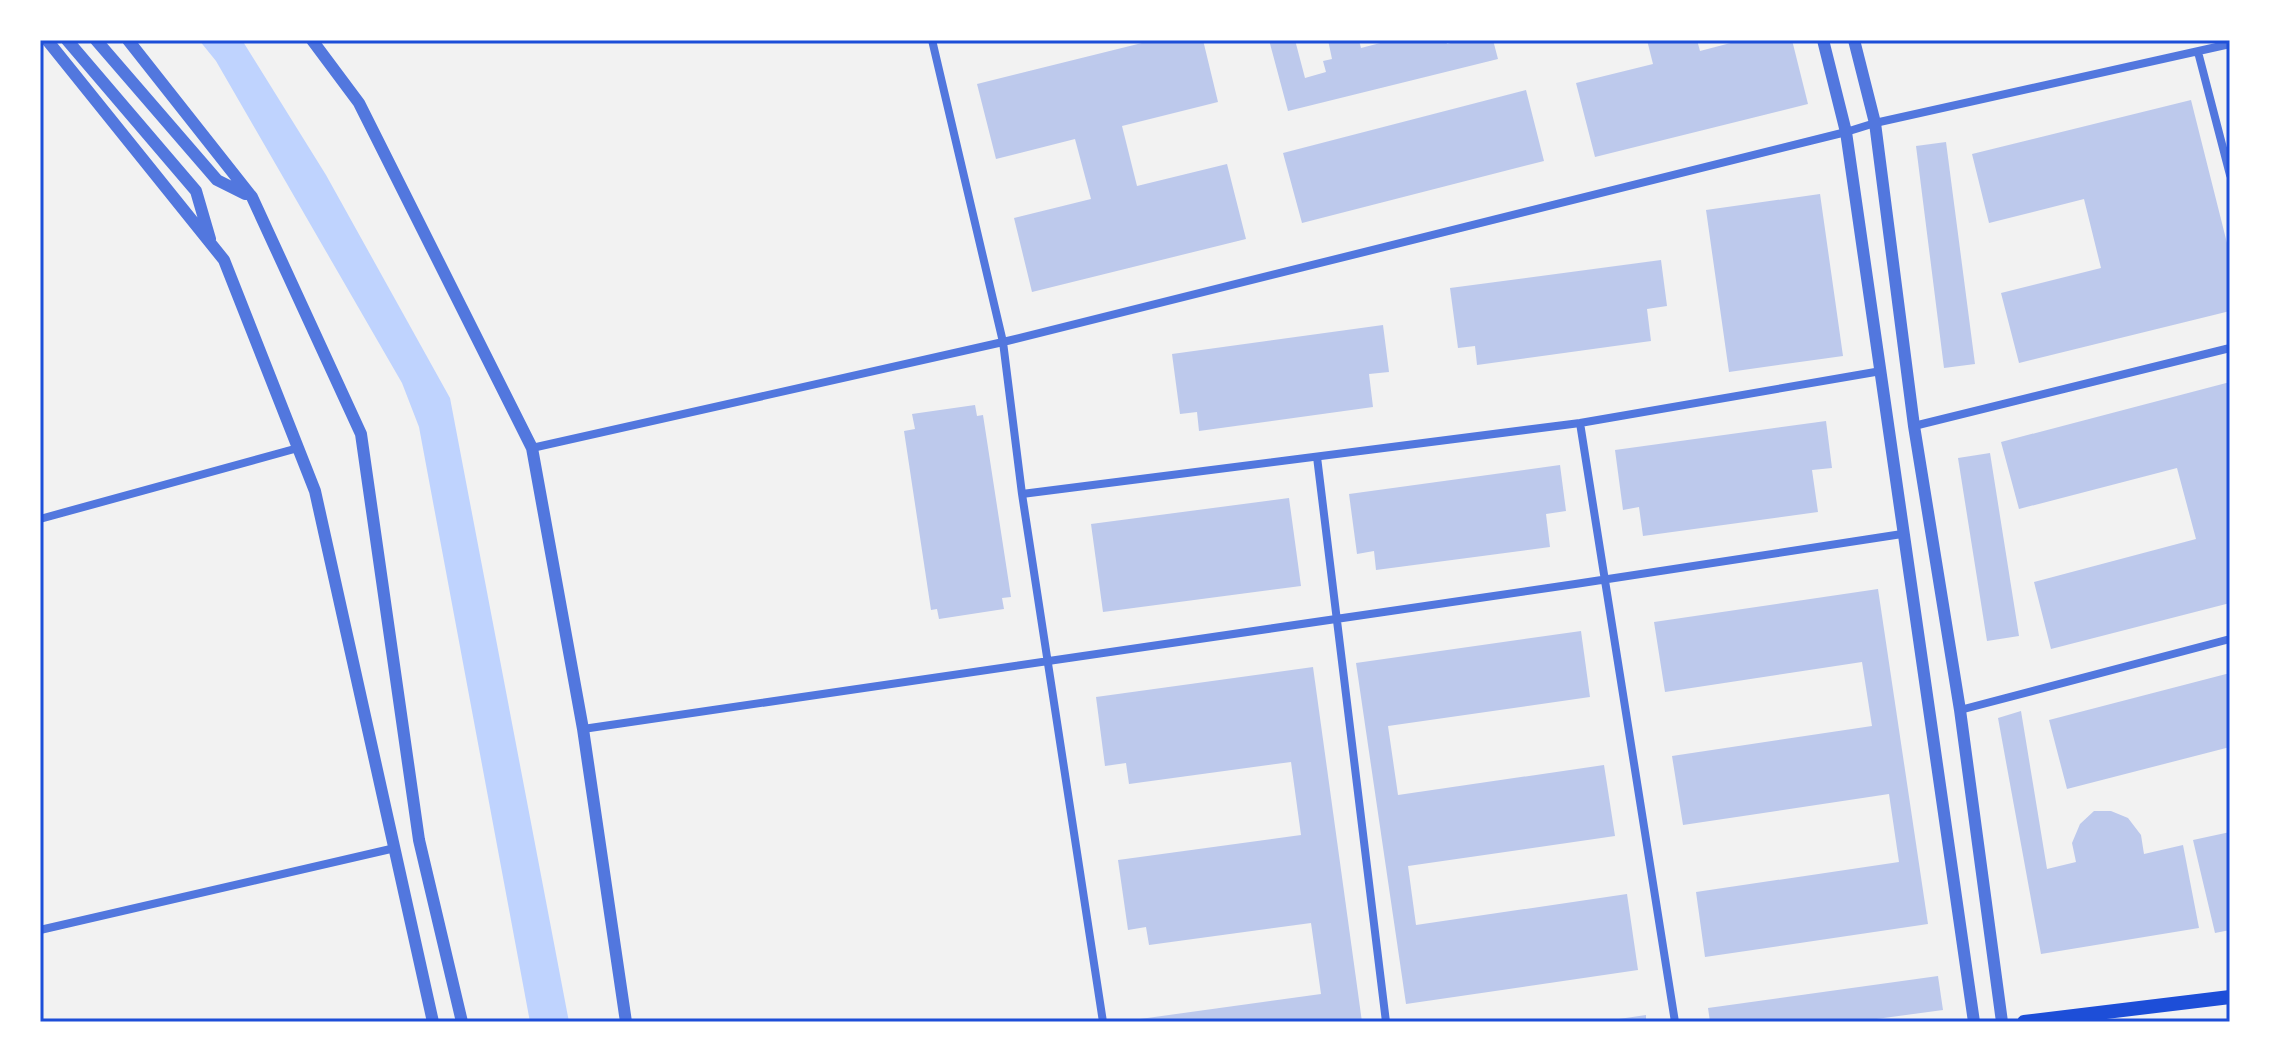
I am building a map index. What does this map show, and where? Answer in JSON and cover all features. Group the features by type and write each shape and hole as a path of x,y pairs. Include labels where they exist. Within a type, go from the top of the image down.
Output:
{"main road":[{"path":"2024,1022 2230,997"}],"street":[{"path":"47,40 224,260 315,491 433,1022"},
{"path":"67,40 196,191 211,244"},
{"path":"96,40 217,180 252,197"},
{"path":"128,40 252,197 361,434 419,840 462,1022"},
{"path":"312,40 359,103 532,448 583,729 626,1022"},
{"path":"932,40 1003,342 1022,494 1103,1022"},
{"path":"1823,40 1846,132 1974,1022"},
{"path":"1854,40 1875,123 1914,426 1960,710 2002,1022"},
{"path":"532,448 1003,342 1875,123 2230,44"},
{"path":"2198,52 2230,175"},
{"path":"1914,426 2230,348"},
{"path":"1022,494 1580,423 1881,371"},
{"path":"1580,423 1675,1022"},
{"path":"40,519 298,448"},
{"path":"1317,457 1386,1022"},
{"path":"583,729 1605,581 1902,534"},
{"path":"1960,710 2230,639"},
{"path":"40,930 395,848"}],"water":[{"path":"199,40 242,40 326,175 450,398 569,1022 530,1022 419,427 402,383 216,61"}],"building":[{"path":"1154,40 1203,40 1218,102 1122,126 1137,186 1227,164 1246,239 1032,292 1014,218 1091,199 1075,139 996,159 977,84"},
{"path":"1269,40 1295,40 1305,78 1326,72 1323,61 1332,59 1328,40 1359,40 1361,48 1392,40 1446,40 1447,44 1461,40 1493,40 1498,59 1288,111"},
{"path":"1647,40 1697,40 1700,51 1742,40 1792,40 1808,104 1595,157 1576,83 1653,64"},
{"path":"1526,90 1544,161 1302,223 1283,153"},
{"path":"2191,100 2230,255 2230,311 2019,363 2001,293 2101,268 2084,199 1989,223 1972,154"},
{"path":"1946,142 1975,364 1944,368 1916,146"},
{"path":"1820,194 1843,356 1729,372 1706,210"},
{"path":"1661,260 1667,306 1647,309 1651,341 1477,365 1475,346 1458,348 1450,288"},
{"path":"1383,325 1389,372 1369,374 1373,407 1199,431 1197,412 1180,414 1172,354"},
{"path":"2230,382 2230,603 2051,649 2034,582 2196,539 2177,468 2019,509 2001,442"},
{"path":"975,405 977,416 983,415 1011,597 1002,598 1004,609 939,619 937,609 931,610 904,431 915,429 912,414"},
{"path":"1826,421 1832,468 1812,470 1818,512 1643,536 1639,507 1623,510 1615,450"},
{"path":"1990,453 2019,636 1987,641 1958,458"},
{"path":"1560,465 1566,511 1546,514 1550,547 1376,570 1374,551 1357,554 1349,494"},
{"path":"1289,498 1301,586 1103,612 1091,524"},
{"path":"1878,589 1928,924 1705,957 1696,892 1899,862 1889,794 1683,825 1672,756 1872,726 1862,662 1665,692 1654,622"},
{"path":"1581,631 1590,697 1388,726 1398,795 1604,765 1615,836 1408,866 1416,925 1627,894 1638,970 1406,1004 1356,663"},
{"path":"1313,667 1362,1022 1140,1022 1140,1019 1321,994 1311,923 1149,945 1146,927 1128,930 1118,860 1301,835 1291,762 1129,784 1126,763 1105,766 1096,697"},
{"path":"2230,673 2230,747 2067,789 2049,720"},
{"path":"2021,711 2047,869 2076,862 2072,843 2080,824 2094,811 2111,811 2128,818 2141,835 2144,854 2183,845 2199,928 2041,954 1998,718"},
{"path":"2230,832 2230,930 2215,933 2193,840"},
{"path":"1938,976 1943,1010 1854,1022 1710,1022 1708,1008"},
{"path":"1646,1015 1646,1022 1612,1022 1612,1020"}]}
